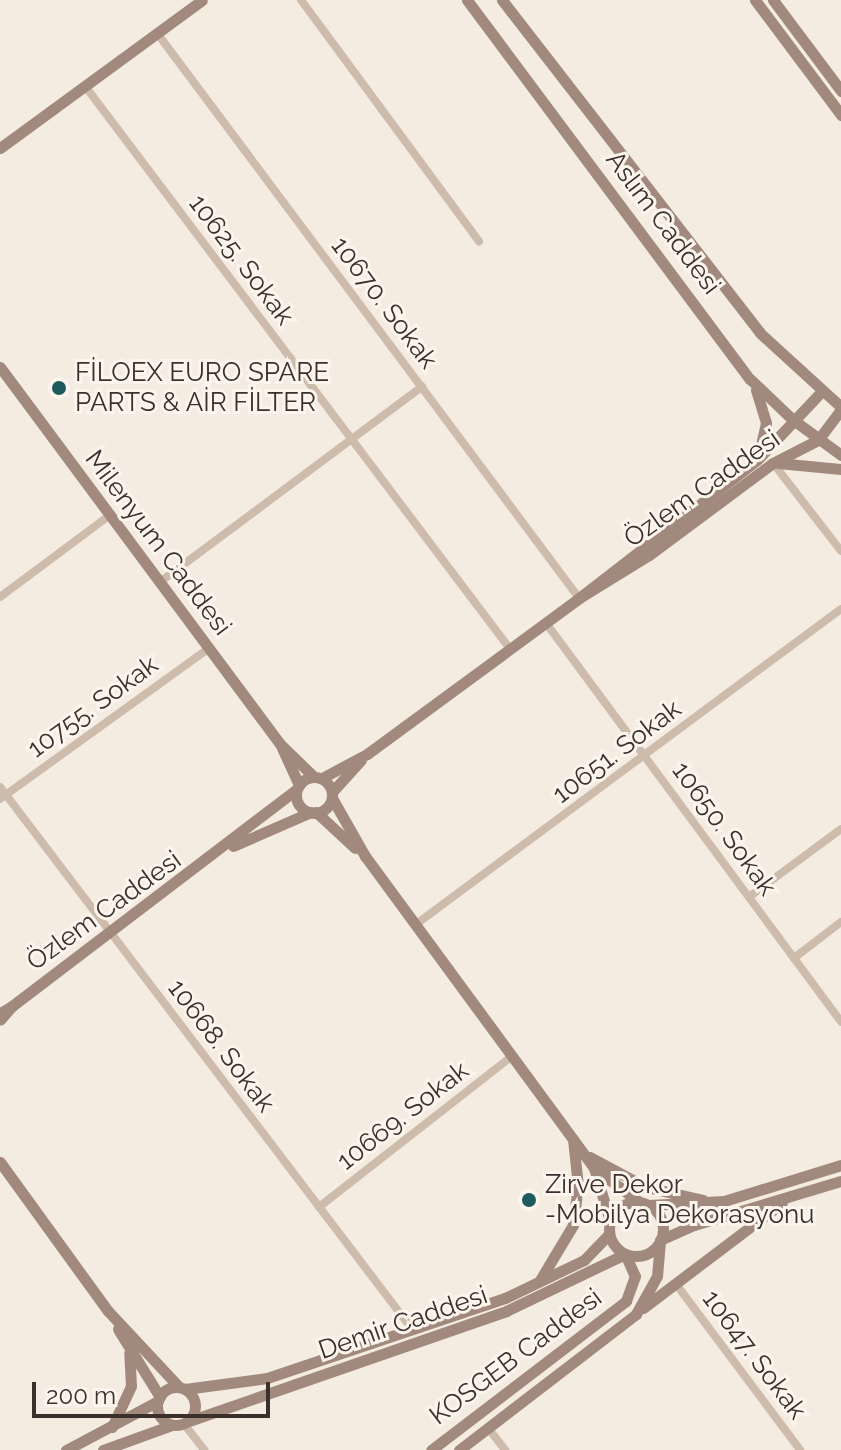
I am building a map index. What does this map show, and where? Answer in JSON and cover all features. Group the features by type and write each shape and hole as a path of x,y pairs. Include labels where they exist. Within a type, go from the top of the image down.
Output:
{"street":[{"path":"0,148 202,0"},
{"path":"301,0 479,241"},
{"name":"Aslım Caddesi","path":"467,0 750,379 792,419 841,455"},
{"name":"Aslım Caddesi","path":"502,0 760,333 841,408"},
{"path":"755,0 841,115"},
{"path":"773,0 841,91"},
{"name":"10670. Sokak","path":"157,33 579,598"},
{"name":"10625. Sokak","path":"85,86 510,649"},
{"name":"Milenyum Caddesi","path":"2,373 280,744"},
{"path":"750,379 766,423 757,460"},
{"path":"160,582 422,387"},
{"name":"Özlem Caddesi","path":"0,1013 221,851 298,787 367,754 546,623 757,460 792,419 821,392"},
{"name":"Özlem Caddesi","path":"579,598 649,555 773,463 818,440 841,408"},
{"path":"773,463 841,469"},
{"path":"773,463 841,551"},
{"path":"0,597 110,515"},
{"name":"10651. Sokak","path":"415,925 841,609"},
{"name":"10650. Sokak","path":"546,623 841,1022"},
{"name":"10755. Sokak","path":"2,794 209,648"},
{"path":"280,744 332,795 365,856 594,1168 610,1221 609,1234 625,1254 645,1254 660,1240 661,1221 646,1204 594,1168"},
{"path":"280,744 298,787 300,806 314,812 365,856"},
{"name":"Özlem Caddesi","path":"221,851 314,812 367,754"},
{"name":"10668. Sokak","path":"2,794 412,1329"},
{"path":"749,897 841,829"},
{"path":"794,958 841,922"},
{"name":"Özlem Caddesi","path":"0,1020 12,1006"},
{"name":"10669. Sokak","path":"319,1207 512,1056"},
{"path":"535,1285 573,1225 578,1199 573,1139"},
{"path":"584,1154 646,1187 724,1201"},
{"path":"0,1162 108,1311 159,1399 160,1417 182,1424 204,1450"},
{"path":"610,1221 623,1205 724,1201 841,1165"},
{"name":"KOSGEB Caddesi","path":"636,1314 657,1276 660,1240 694,1225 841,1181"},
{"name":"KOSGEB Caddesi","path":"459,1450 788,1198"},
{"name":"Demir Caddesi","path":"182,1388 267,1378 535,1285 584,1260 609,1234"},
{"name":"Demir Caddesi","path":"103,1450 506,1311 625,1254"},
{"name":"KOSGEB Caddesi","path":"431,1450 619,1308 634,1284 625,1254"},
{"name":"10647. Sokak","path":"676,1284 800,1450"},
{"path":"108,1311 195,1404 182,1424"},
{"path":"109,1431 131,1386 126,1344"},
{"path":"66,1450 109,1431 182,1388"},
{"path":"488,1428 505,1450"}],"place":[{"name":"FİLOEX EURO SPARE PARTS & AİR FİLTER","path":"59,388"},
{"name":"Zirve Dekor -Mobilya Dekorasyonu","path":"529,1200"}]}
